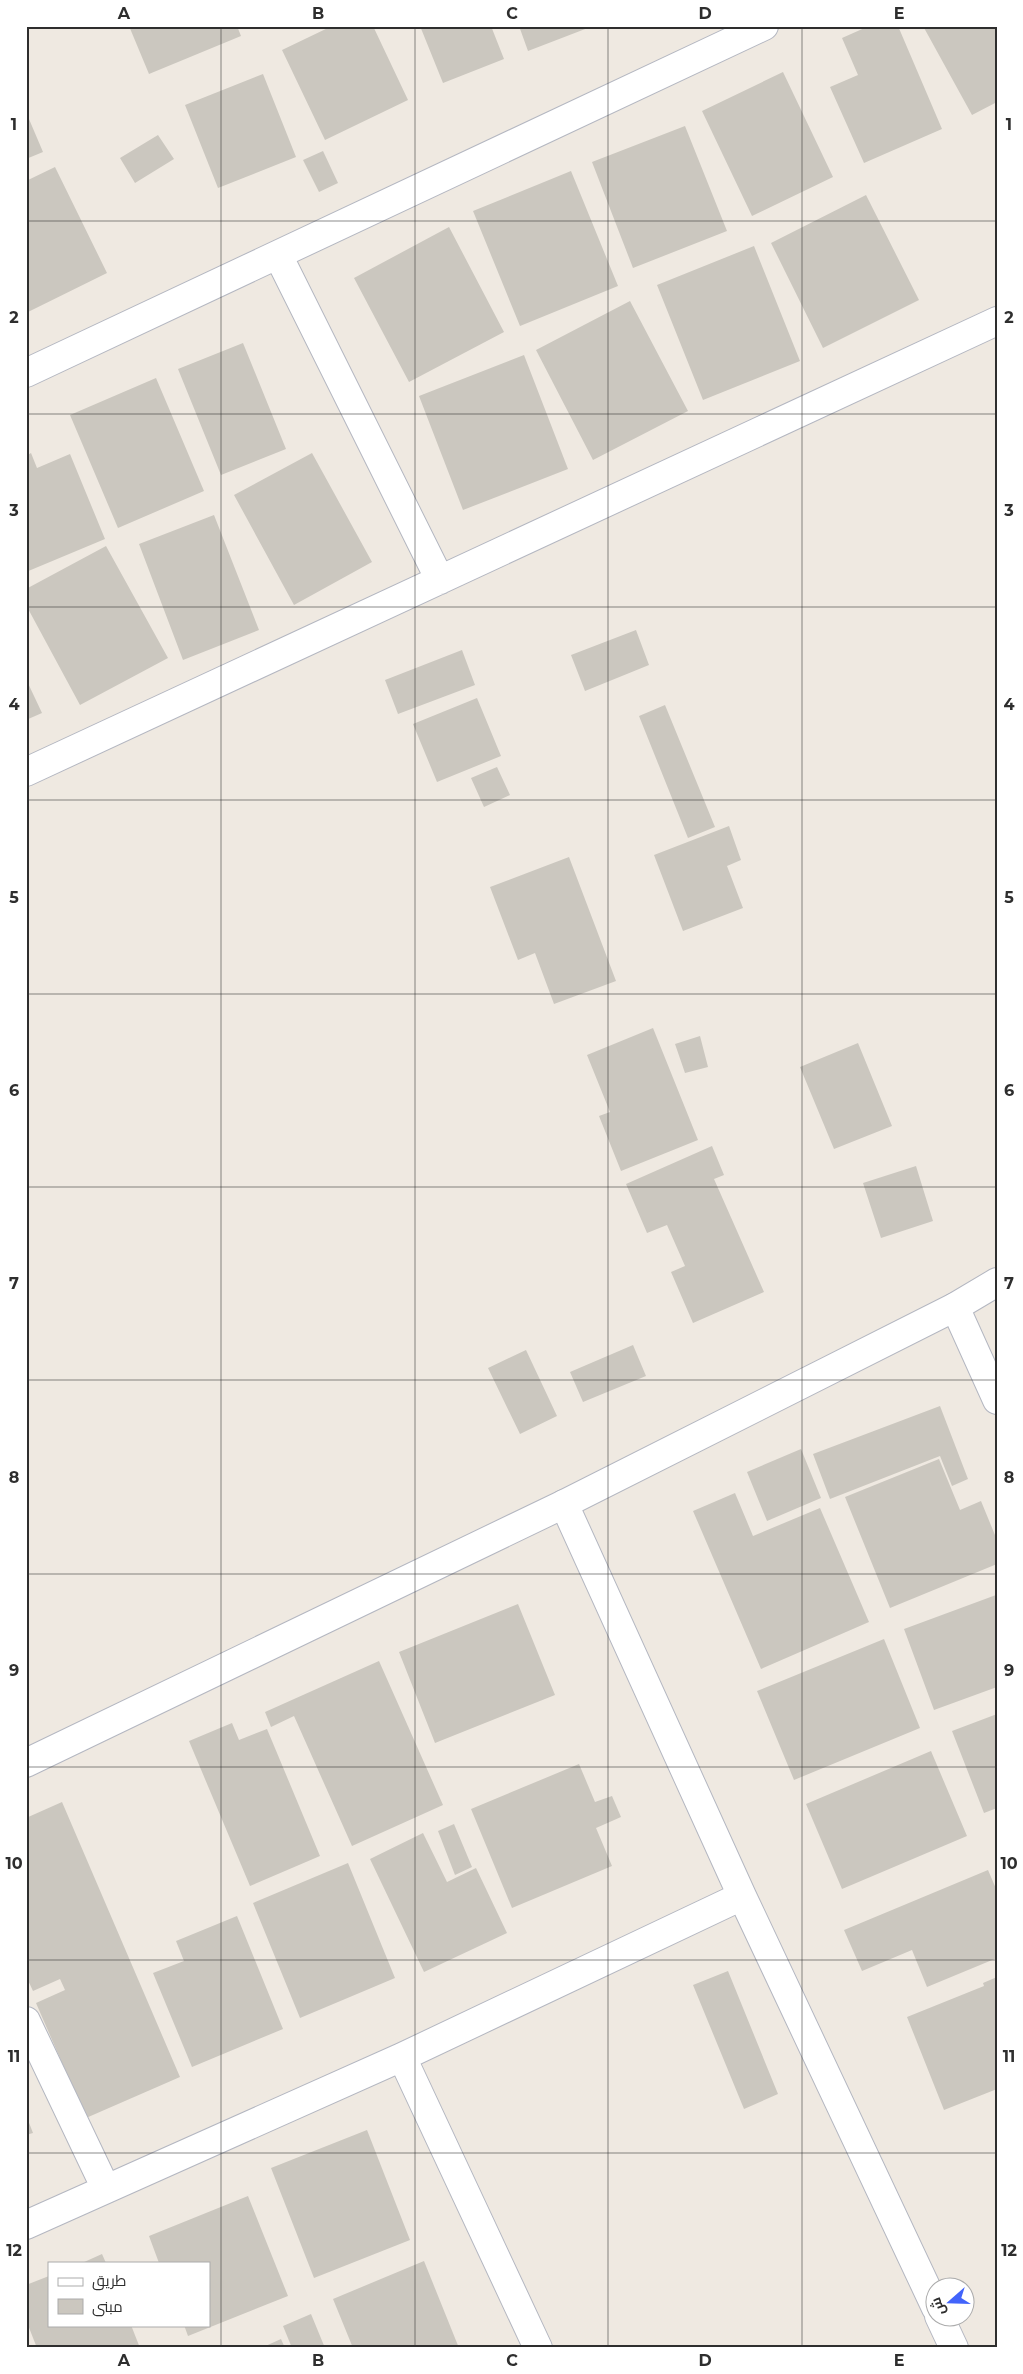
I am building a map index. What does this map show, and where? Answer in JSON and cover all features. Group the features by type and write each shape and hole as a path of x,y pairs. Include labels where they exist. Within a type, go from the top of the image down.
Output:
{"street":[{"path":"26,373 764,26"},
{"path":"278,255 440,580"},
{"path":"26,772 997,321"},
{"path":"26,1762 564,1504 955,1307 997,1282"},
{"path":"955,1307 997,1400"},
{"path":"564,1504 742,1896 926,2287"},
{"path":"26,2225 402,2057 742,1896"},
{"path":"26,2021 106,2189"},
{"path":"402,2057 538,2348"},
{"path":"944,2326 954,2348"}],"building":[{"path":"129,26 237,26 241,36 149,74"},
{"path":"332,26 373,26 408,100 325,140 282,50"},
{"path":"420,26 491,26 504,59 443,83"},
{"path":"519,26 593,26 528,51"},
{"path":"869,26 898,26 942,129 864,163 830,87 858,75 842,38"},
{"path":"923,26 997,26 997,102 972,115"},
{"path":"783,72 833,177 752,216 702,111"},
{"path":"263,74 296,157 218,188 185,105"},
{"path":"26,112 43,152 26,159"},
{"path":"685,126 727,231 633,268 592,162"},
{"path":"158,135 174,159 135,183 120,158"},
{"path":"323,151 338,183 319,192 303,160"},
{"path":"55,167 107,273 26,313 26,181"},
{"path":"571,171 618,286 520,326 473,211"},
{"path":"866,195 919,300 823,348 771,243"},
{"path":"449,227 504,332 409,382 354,278"},
{"path":"754,246 800,361 703,400 657,285"},
{"path":"630,301 688,411 593,460 536,350"},
{"path":"243,343 286,449 221,475 178,369"},
{"path":"524,355 568,469 463,510 419,396"},
{"path":"156,378 204,491 118,528 70,415"},
{"path":"31,453 37,468 70,454 105,539 26,572 26,456"},
{"path":"312,453 372,562 294,605 234,495"},
{"path":"214,515 259,630 183,660 139,544"},
{"path":"106,546 168,658 80,705 26,605 26,589"},
{"path":"636,630 649,665 585,691 571,655"},
{"path":"462,650 475,685 398,714 385,680"},
{"path":"26,679 42,713 26,720"},
{"path":"477,698 501,756 437,782 413,724"},
{"path":"665,705 715,827 688,838 639,716"},
{"path":"497,767 510,795 484,807 471,778"},
{"path":"729,826 741,860 727,866 743,908 683,931 654,855"},
{"path":"569,857 616,981 554,1004 535,953 518,960 490,887"},
{"path":"653,1028 698,1140 621,1171 599,1116 610,1112 587,1055"},
{"path":"700,1036 708,1067 685,1073 675,1044"},
{"path":"858,1043 892,1126 834,1149 800,1067"},
{"path":"712,1146 724,1175 714,1179 764,1292 693,1323 671,1272 685,1266 667,1225 647,1233 626,1184"},
{"path":"916,1166 933,1221 881,1238 863,1183"},
{"path":"633,1345 646,1376 583,1402 570,1372"},
{"path":"526,1350 557,1416 520,1434 488,1368"},
{"path":"940,1406 968,1479 952,1486 940,1456 830,1499 813,1454"},
{"path":"801,1449 821,1498 767,1521 747,1472"},
{"path":"939,1459 960,1510 981,1501 997,1540 997,1564 890,1608 845,1497"},
{"path":"735,1493 753,1536 820,1508 869,1622 761,1669 693,1511"},
{"path":"996,1595 997,1687 934,1710 904,1629"},
{"path":"518,1604 555,1695 435,1743 399,1652"},
{"path":"884,1639 920,1728 794,1780 757,1691"},
{"path":"379,1661 443,1805 352,1846 294,1716 271,1727 265,1712"},
{"path":"997,1714 997,1808 984,1813 952,1731"},
{"path":"232,1723 239,1740 267,1729 320,1856 250,1886 189,1741"},
{"path":"931,1751 967,1836 842,1889 806,1804"},
{"path":"579,1764 595,1802 612,1796 621,1817 596,1828 612,1866 512,1908 471,1809"},
{"path":"62,1802 180,2077 86,2118 36,2003 65,1990 60,1979 33,1991 26,1976 26,1818"},
{"path":"454,1824 472,1867 455,1875 438,1831"},
{"path":"423,1833 447,1882 476,1868 507,1933 424,1972 370,1859"},
{"path":"348,1863 395,1978 300,2018 253,1903"},
{"path":"988,1870 997,1891 997,1958 927,1987 912,1950 862,1971 844,1930"},
{"path":"237,1916 283,2029 192,2067 153,1973 184,1961 176,1941"},
{"path":"728,1971 778,2094 744,2109 693,1985"},
{"path":"997,1977 997,2089 944,2110 907,2017 984,1986 983,1983"},
{"path":"26,2115 33,2133 26,2135"},
{"path":"367,2130 410,2240 314,2278 271,2168"},
{"path":"248,2196 288,2296 188,2336 184,2326 210,2326 210,2262 159,2262 149,2236"},
{"path":"102,2254 106,2262 84,2262"},
{"path":"424,2261 459,2348 353,2348 333,2299"},
{"path":"48,2276 48,2326 131,2326 140,2348 37,2348 26,2320 26,2285"},
{"path":"311,2314 325,2348 292,2348 283,2326"},
{"path":"281,2339 285,2348 261,2348"}]}
